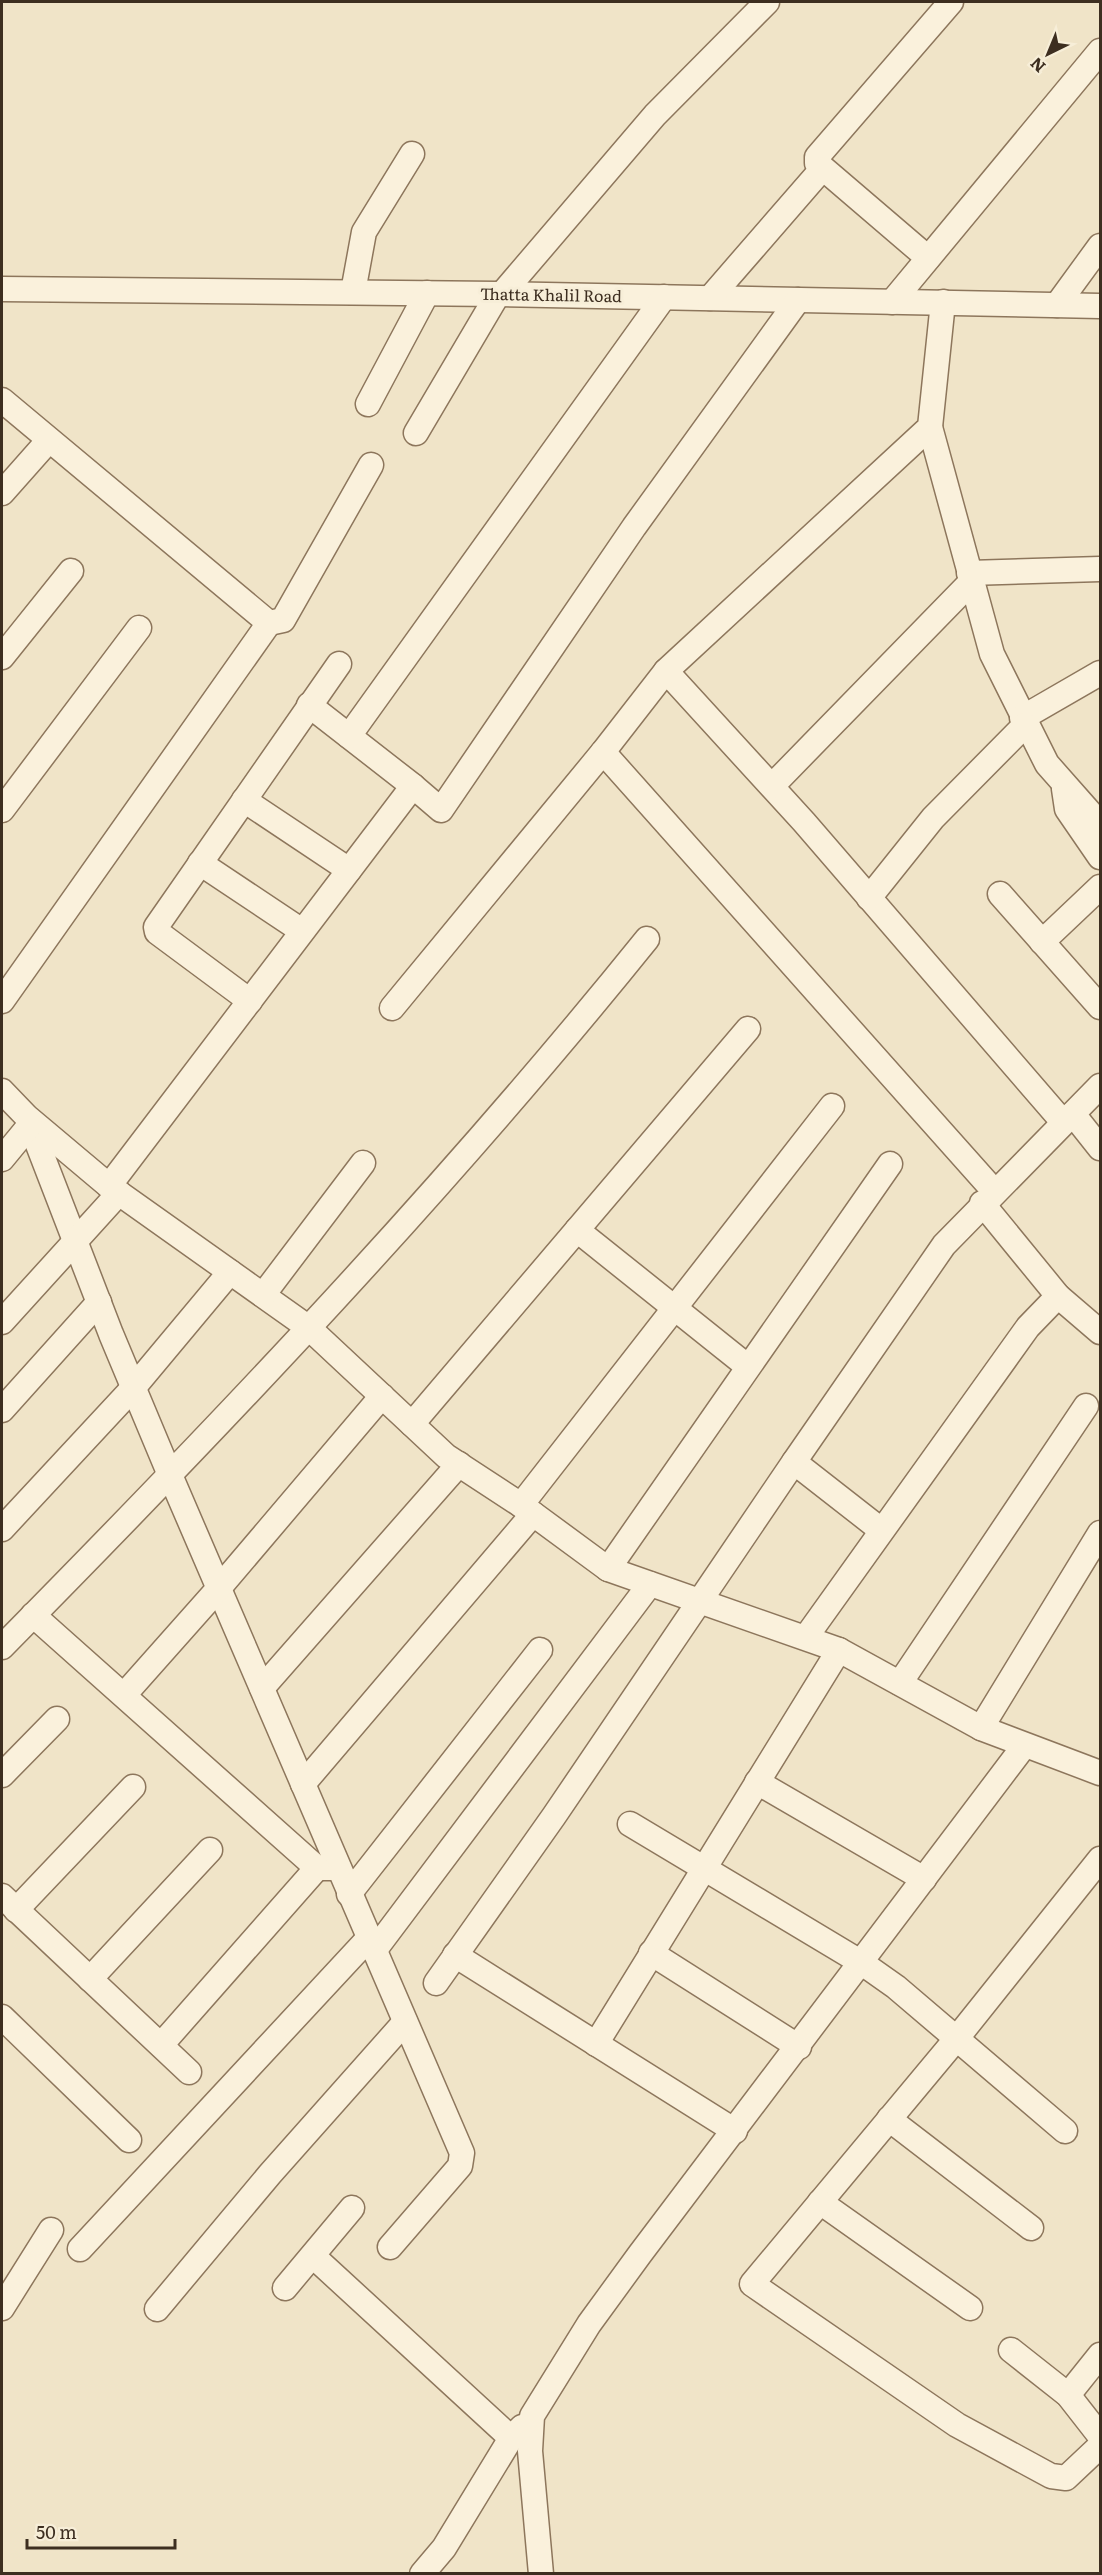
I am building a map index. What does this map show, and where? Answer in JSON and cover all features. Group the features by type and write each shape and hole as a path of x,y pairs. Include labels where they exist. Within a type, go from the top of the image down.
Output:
{"street":[{"path":"416,434 500,294 655,115 767,2"},
{"path":"928,258 822,169 817,163 817,157 951,2"},
{"path":"892,302 1101,51"},
{"path":"353,292 364,232 412,154"},
{"path":"711,298 822,169"},
{"path":"1057,305 1101,246"},
{"name":"Thatta Khalil Road","path":"2,289 500,294 1101,306"},
{"path":"368,404 427,293"},
{"path":"349,736 664,297"},
{"path":"309,705 441,810 634,527 798,300"},
{"path":"943,302 930,427 992,654 1047,764 1101,824"},
{"path":"2,399 269,623"},
{"path":"392,1008 603,752 666,671 930,427"},
{"path":"2,493 49,440"},
{"path":"2,1001 269,623 283,620 372,465"},
{"path":"771,786 970,578 1101,569"},
{"path":"2,657 71,571"},
{"path":"2,810 139,628"},
{"path":"250,1000 157,932 156,927 339,664"},
{"path":"666,671 1068,1118 1101,1148"},
{"path":"870,898 933,818 1024,722 1101,673"},
{"path":"603,752 988,1197 1058,1296 1101,1332"},
{"path":"1062,782 1067,809 1101,857"},
{"path":"2,1322 75,1241 250,1000 412,786"},
{"path":"244,800 349,870"},
{"path":"200,863 302,932"},
{"path":"1042,942 1101,887"},
{"path":"1000,894 1101,1007"},
{"path":"2,1647 309,1328 587,1013 647,939"},
{"path":"412,1424 748,1029"},
{"path":"2,1072 75,1241 170,1475 303,1784 328,1868"},
{"path":"436,1983 554,1816 944,1245 988,1197 1101,1086"},
{"path":"303,1784 527,1510 675,1307 832,1107"},
{"path":"18,1109 114,1189 309,1328 412,1424 459,1464 608,1569 839,1650 981,1728 1101,1773"},
{"path":"2,1159 18,1109"},
{"path":"263,1295 363,1163"},
{"path":"608,1569 747,1366 890,1164"},
{"path":"577,1230 747,1366"},
{"path":"2,1529 134,1387 230,1272"},
{"path":"806,1637 1028,1327 1058,1296"},
{"path":"2,1410 99,1302"},
{"path":"124,1695 219,1588 382,1396"},
{"path":"900,1683 1086,1406"},
{"path":"794,1462 881,1530"},
{"path":"262,1688 459,1464"},
{"path":"981,1728 1101,1533"},
{"path":"80,2249 371,1945 650,1584"},
{"path":"33,1615 328,1868 349,1894 462,2153 460,2166 390,2247"},
{"path":"349,1894 540,1650"},
{"path":"596,2044 839,1650"},
{"path":"2,1775 57,1719"},
{"path":"422,2574 444,2548 511,2438 532,2416 615,2289 1024,1746"},
{"path":"757,1782 924,1880"},
{"path":"133,1787 9,1903 189,2072"},
{"path":"630,1824 704,1866 896,1987 1065,2132"},
{"path":"90,1979 210,1850"},
{"path":"1101,1859 957,2038 752,2284 957,2425 1050,2476 1066,2478 1101,2446"},
{"path":"161,2045 328,1868"},
{"path":"651,1953 799,2047"},
{"path":"455,1955 735,2131"},
{"path":"2,2017 129,2140"},
{"path":"157,2309 270,2174 405,2022"},
{"path":"889,2119 1030,2228"},
{"path":"820,2202 970,2308"},
{"path":"285,2288 352,2208"},
{"path":"2,2308 51,2230"},
{"path":"313,2256 511,2438"},
{"path":"1011,2350 1068,2395 1101,2436"},
{"path":"1068,2395 1101,2355"},
{"path":"532,2416 530,2451 541,2574"}]}
